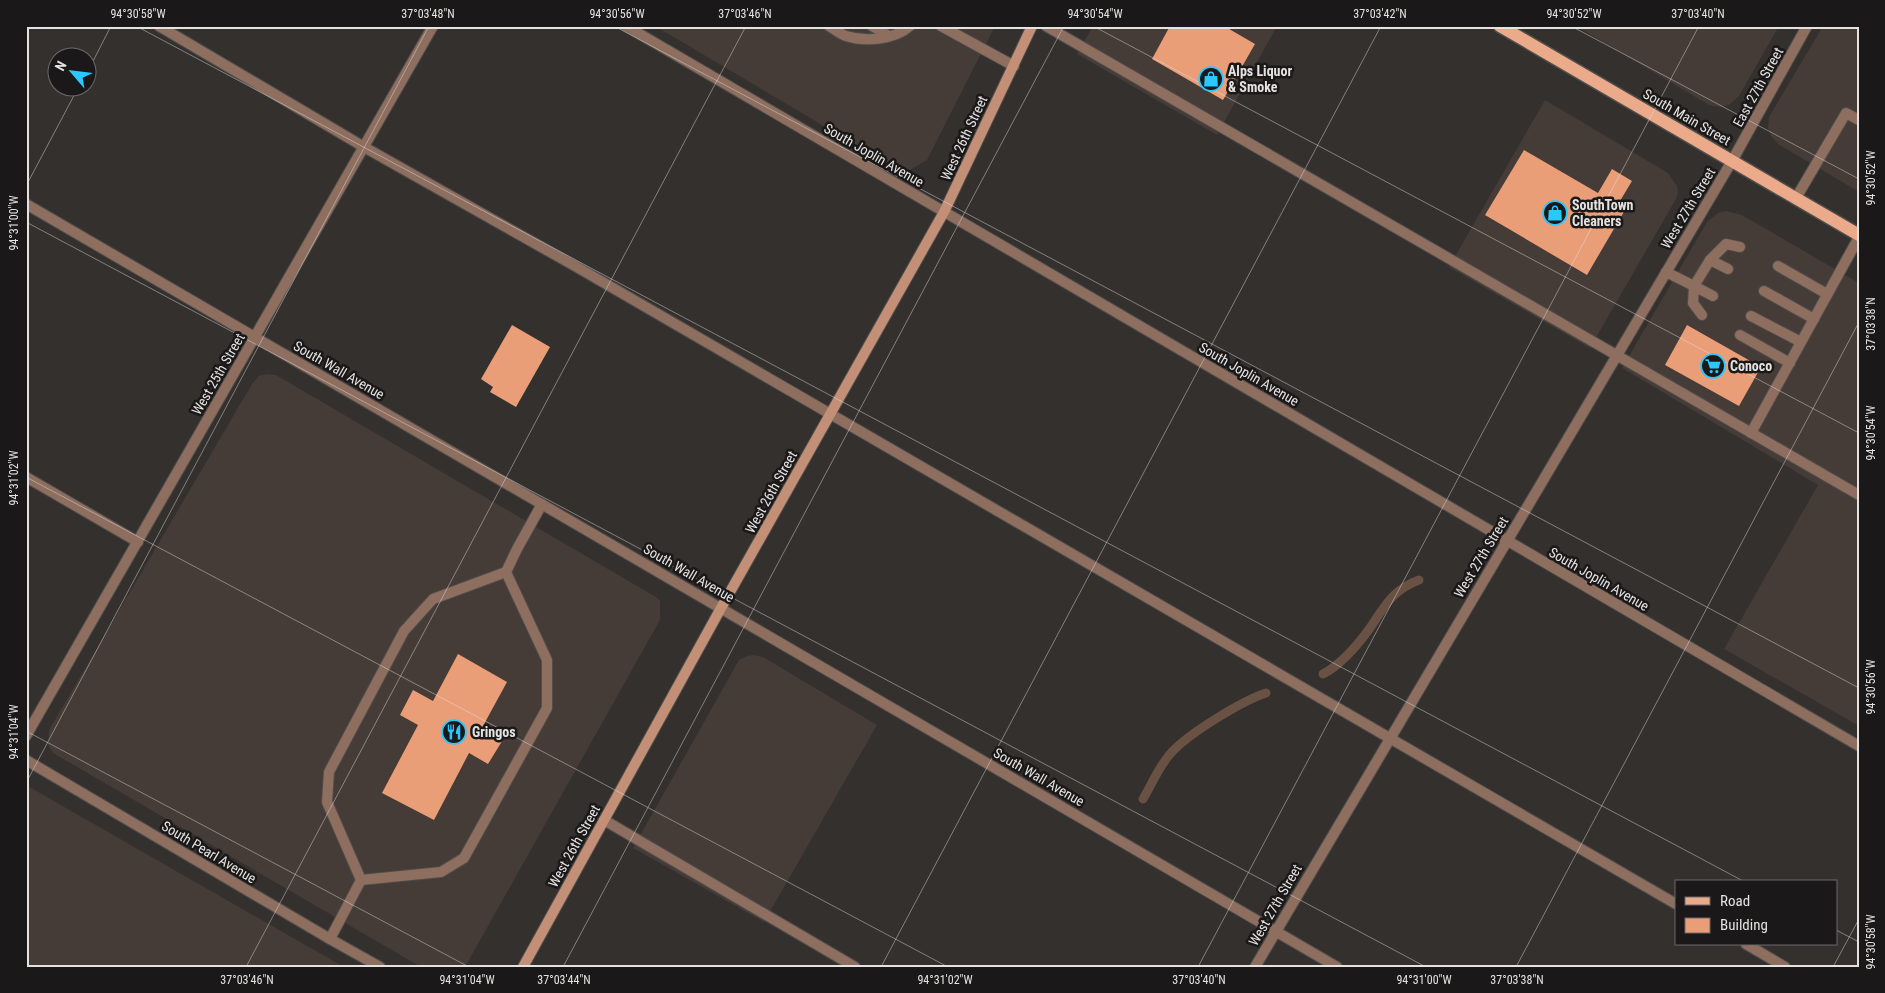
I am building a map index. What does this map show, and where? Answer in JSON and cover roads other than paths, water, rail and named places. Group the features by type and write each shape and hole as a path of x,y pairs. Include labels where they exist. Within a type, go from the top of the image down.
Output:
{"main road":[{"name":"West 26th Street","path":"523,967 721,608 944,212 1032,26"},
{"name":"South Main Street","path":"1500,26 1859,236"}],"street":[{"path":"159,26 364,147 830,414 1675,903"},
{"name":"West 25th Street","path":"26,736 433,26"},
{"name":"South Joplin Avenue","path":"626,26 1859,746"},
{"path":"829,26 845,36 866,40 905,31 910,26"},
{"path":"872,26 889,36"},
{"path":"941,26 1014,66"},
{"path":"1046,26 1859,494"},
{"name":"East 27th Street","path":"1732,161 1807,26"},
{"path":"1796,198 1846,113 1859,120"},
{"name":"West 27th Street","path":"1255,967 1732,161"},
{"name":"South Wall Avenue","path":"26,204 1337,967"},
{"path":"1751,432 1859,236"},
{"path":"1702,315 1693,303 1694,286 1710,260 1726,244 1740,246"},
{"path":"1710,260 1728,269"},
{"path":"1778,266 1827,294"},
{"path":"1666,272 1713,296"},
{"path":"1764,291 1814,319"},
{"path":"1751,316 1801,342"},
{"path":"1740,335 1790,363"},
{"path":"26,477 138,542"},
{"path":"362,880 327,802 329,772 404,631 433,599 506,572 542,504"},
{"path":"362,880 441,872 464,858 547,708 548,660 506,572"},
{"name":"South Pearl Avenue","path":"26,760 380,967"},
{"path":"604,820 855,967"},
{"path":"330,939 362,880"},
{"path":"1749,946 1785,967"}],"waterway":[{"path":"1323,674 1343,660 1354,648 1396,594 1419,580"},
{"path":"1143,799 1163,764 1179,745 1216,718 1266,693"}],"place":[{"name":"Alps Liquor & Smoke","path":"1211,79"},
{"name":"SouthTown Cleaners","path":"1555,213"},
{"name":"Conoco","path":"1713,366"},
{"name":"Gringos","path":"454,732"}]}
